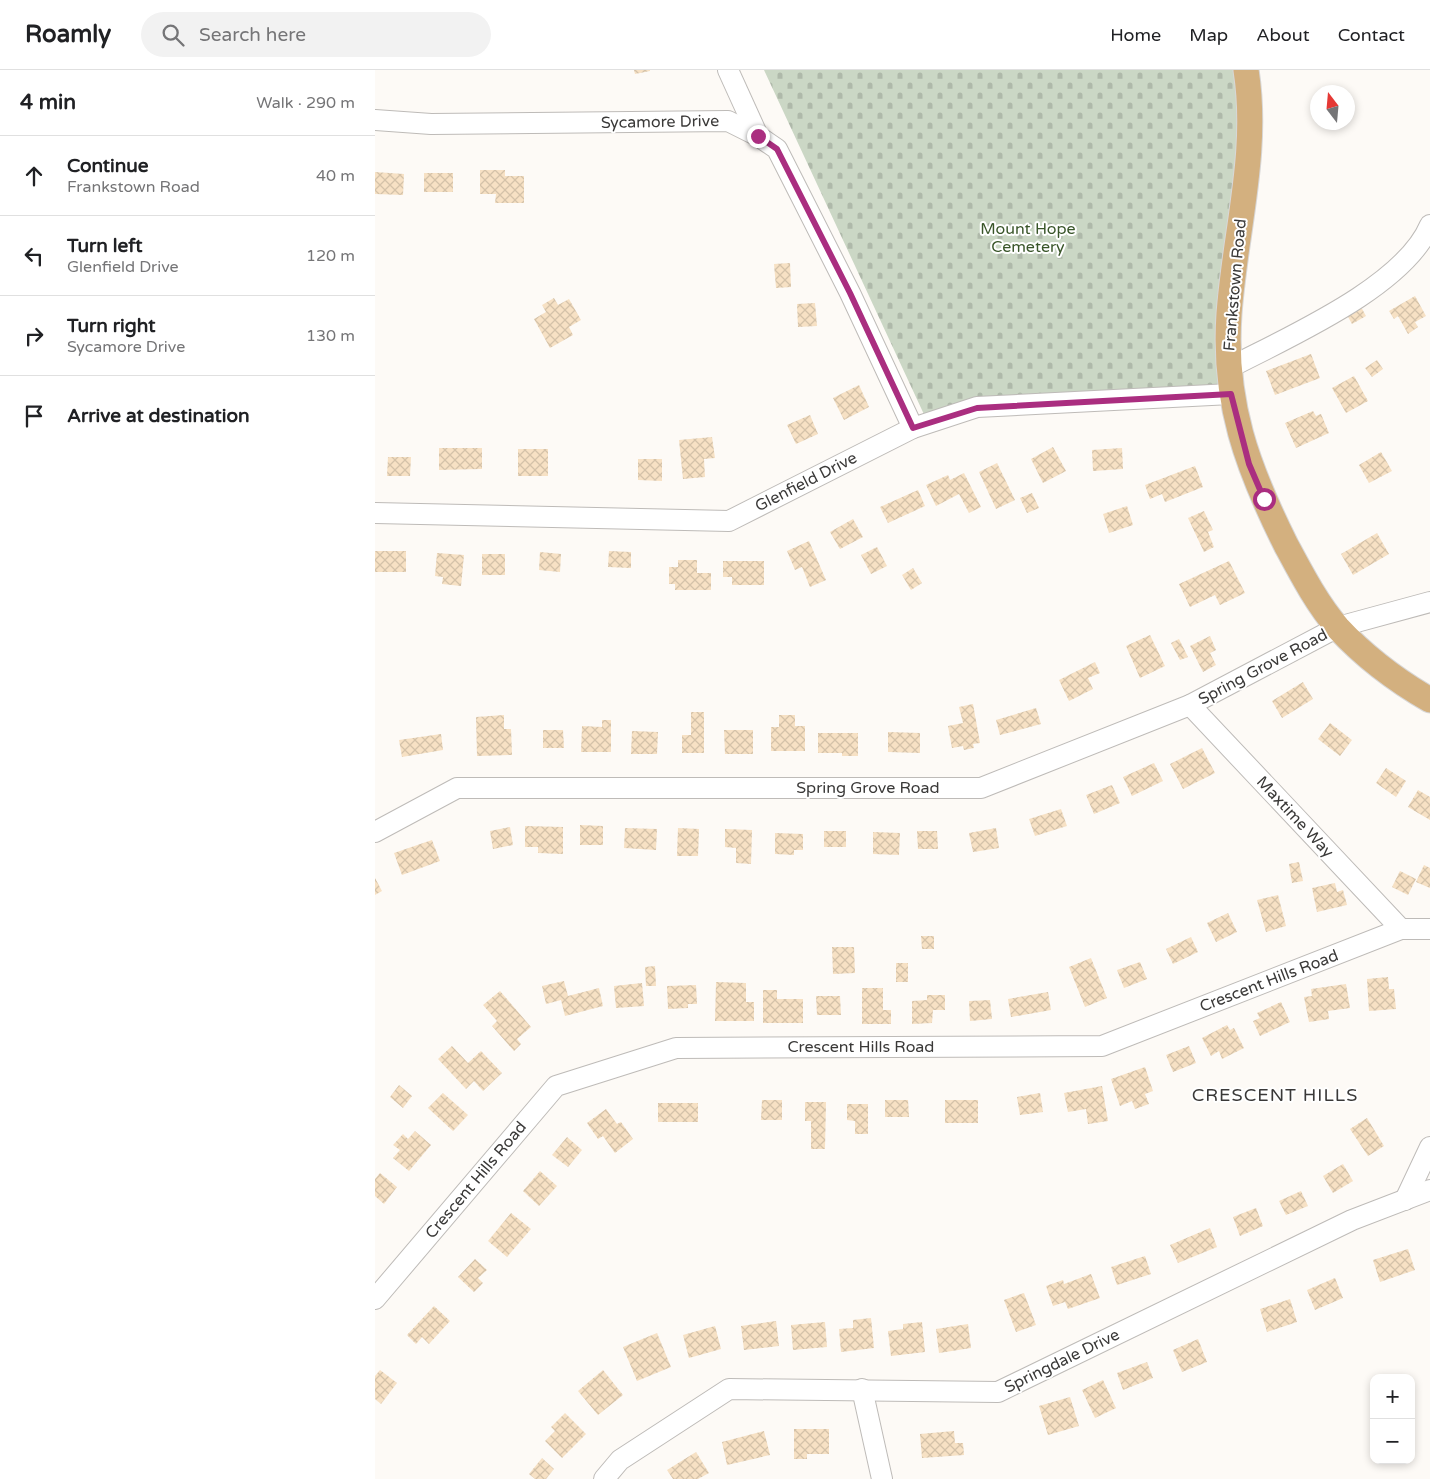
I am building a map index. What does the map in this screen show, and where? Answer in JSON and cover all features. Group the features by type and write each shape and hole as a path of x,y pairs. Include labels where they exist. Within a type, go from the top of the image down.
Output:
{"main road":[{"name":"Frankstown Road","path":"1246,70 1251,103 1250,152 1229,313 1229,368 1231,394 1249,464 1269,511 1317,599 1338,627 1373,660 1430,700"}],"street":[{"path":"728,70 758,136"},
{"name":"Sycamore Drive","path":"375,120 431,124 728,121 758,136 777,149 850,293 913,428"},
{"path":"1229,368 1345,307 1404,262 1425,237 1430,224"},
{"name":"Glenfield Drive","path":"375,513 729,521 913,428 977,408 1231,394"},
{"name":"Spring Grove Road","path":"375,832 457,788 981,788 1190,705 1338,627 1430,602"},
{"name":"Maxtime Way","path":"1190,705 1401,929"},
{"name":"Crescent Hills Road","path":"375,1300 556,1086 676,1048 1102,1046 1401,929 1430,928"},
{"path":"1405,1200 1430,1147"},
{"name":"Springdale Drive","path":"604,1479 620,1460 729,1389 998,1392 1352,1220 1430,1190"},
{"path":"862,1389 883,1479"}],"green space":[{"name":"Mount Hope Cemetery","path":"764,70 1246,70 1231,394 1027,406 928,423"}],"building":[{"path":"634,70 650,70 650,71 635,74"},
{"path":"480,170 505,170 505,176 524,176 524,203 495,203 496,194 480,194"},
{"path":"375,172 404,174 403,195 375,194"},
{"path":"424,173 453,173 453,192 424,192"},
{"path":"790,263 791,287 776,288 774,264"},
{"path":"1415,296 1426,316 1415,322 1418,327 1408,334 1398,316 1394,319 1389,311"},
{"path":"554,298 558,305 569,299 581,320 569,327 573,335 550,348 534,319 546,312 542,305"},
{"path":"815,303 817,326 798,327 797,304"},
{"path":"1361,307 1366,316 1352,324 1347,315"},
{"path":"1311,354 1320,378 1275,395 1266,371"},
{"path":"1377,360 1383,369 1372,377 1365,368"},
{"path":"1354,376 1368,401 1346,413 1332,388"},
{"path":"859,385 869,407 844,420 833,398"},
{"path":"1313,411 1316,416 1321,414 1329,433 1296,448 1285,423"},
{"path":"810,415 818,434 796,444 787,425"},
{"path":"712,437 715,458 704,459 705,477 683,479 679,440"},
{"path":"1053,447 1066,471 1043,483 1031,459"},
{"path":"439,448 482,448 482,469 439,470"},
{"path":"1122,448 1123,469 1093,471 1092,450"},
{"path":"518,449 548,449 548,476 518,476"},
{"path":"1381,452 1392,471 1369,483 1359,465"},
{"path":"388,457 411,457 410,476 387,476"},
{"path":"638,459 662,459 662,481 638,480"},
{"path":"997,463 1015,500 996,509 979,472"},
{"path":"1195,466 1203,487 1165,502 1162,494 1150,499 1145,485"},
{"path":"964,473 981,507 969,513 959,494 936,506 926,485 948,475 950,480"},
{"path":"918,490 925,506 888,523 880,507"},
{"path":"1032,493 1039,508 1027,513 1020,498"},
{"path":"1127,506 1133,525 1109,533 1103,514"},
{"path":"1204,511 1213,530 1208,532 1214,547 1204,552 1188,518"},
{"path":"853,519 863,537 840,549 830,532"},
{"path":"1377,533 1389,554 1353,575 1341,554"},
{"path":"809,541 826,580 810,587 802,567 795,570 787,551"},
{"path":"877,547 887,566 871,574 861,555"},
{"path":"375,551 406,551 406,572 375,572"},
{"path":"609,551 631,552 631,568 608,567"},
{"path":"540,552 561,554 560,572 539,570"},
{"path":"437,553 464,555 461,586 442,584 443,577 435,576"},
{"path":"482,554 505,554 505,575 482,575"},
{"path":"678,560 697,560 697,573 711,573 711,590 675,590 675,584 669,584 669,567 678,567"},
{"path":"723,561 764,561 764,585 732,585 732,577 723,577"},
{"path":"1229,561 1245,593 1220,605 1215,595 1190,607 1179,584"},
{"path":"913,568 922,583 911,590 902,575"},
{"path":"1150,635 1165,666 1140,678 1126,646"},
{"path":"1210,636 1216,650 1210,653 1216,665 1203,672 1190,646"},
{"path":"1179,639 1188,657 1180,660 1171,643"},
{"path":"1095,662 1100,673 1088,678 1093,689 1069,701 1059,680"},
{"path":"1303,682 1313,699 1282,718 1272,701"},
{"path":"973,704 980,743 973,744 974,748 964,750 963,746 952,748 948,726 963,723 959,707"},
{"path":"1036,708 1041,724 1000,735 996,720"},
{"path":"691,712 704,712 704,753 682,753 682,735 691,735"},
{"path":"504,715 504,729 511,729 512,755 477,756 476,717"},
{"path":"779,715 795,715 795,726 805,726 805,751 771,751 771,727 779,727"},
{"path":"602,720 611,720 611,752 581,752 582,726 602,727"},
{"path":"1330,723 1352,740 1340,756 1318,739"},
{"path":"543,730 563,730 564,748 543,748"},
{"path":"724,730 753,730 753,754 725,754"},
{"path":"632,731 658,732 657,754 631,754"},
{"path":"888,732 920,733 920,753 888,752"},
{"path":"818,733 858,733 858,756 842,756 842,753 818,753"},
{"path":"441,734 443,750 402,757 399,740"},
{"path":"1202,748 1215,773 1183,789 1170,764"},
{"path":"1154,763 1163,781 1132,796 1123,777"},
{"path":"1386,768 1406,781 1396,797 1376,783"},
{"path":"1112,785 1120,803 1094,814 1086,795"},
{"path":"1418,790 1430,797 1430,820 1408,807"},
{"path":"1061,809 1067,826 1035,836 1029,819"},
{"path":"580,825 603,826 603,845 580,845"},
{"path":"525,826 563,827 563,854 538,853 538,847 525,847"},
{"path":"510,827 513,845 493,849 490,831"},
{"path":"625,828 657,829 656,850 624,848"},
{"path":"678,828 699,829 698,856 677,856"},
{"path":"996,828 999,848 973,852 969,833"},
{"path":"725,829 752,830 751,864 736,863 736,848 725,847"},
{"path":"824,831 846,831 846,847 824,847"},
{"path":"917,831 937,831 938,849 918,849"},
{"path":"873,832 900,833 899,855 873,854"},
{"path":"775,833 803,834 803,850 794,850 794,855 775,854"},
{"path":"432,840 440,861 402,875 394,853"},
{"path":"1299,862 1303,881 1292,883 1289,864"},
{"path":"1424,865 1430,868 1430,888 1416,882"},
{"path":"1400,871 1416,879 1408,895 1392,887"},
{"path":"375,878 382,891 375,895"},
{"path":"1335,883 1337,892 1343,890 1347,905 1317,912 1312,888"},
{"path":"1278,895 1286,926 1266,932 1257,900"},
{"path":"1228,913 1237,932 1216,942 1207,923"},
{"path":"921,936 934,936 934,949 922,949"},
{"path":"1191,937 1198,952 1173,964 1166,949"},
{"path":"832,947 854,947 855,973 833,974"},
{"path":"1091,958 1107,998 1085,1007 1069,967"},
{"path":"1140,962 1147,979 1124,988 1117,970"},
{"path":"896,963 908,963 908,982 896,982"},
{"path":"655,966 656,986 646,986 645,967"},
{"path":"1388,977 1389,989 1394,989 1396,1009 1369,1011 1367,979"},
{"path":"564,981 568,996 599,988 603,1006 565,1016 561,1000 546,1004 542,986"},
{"path":"716,982 746,983 746,1002 754,1002 754,1021 715,1021"},
{"path":"642,983 644,1006 616,1008 614,986"},
{"path":"1346,984 1350,1008 1328,1011 1329,1019 1309,1022 1304,997 1312,996 1311,989"},
{"path":"696,985 697,1004 688,1004 688,1008 668,1009 667,986"},
{"path":"862,988 883,988 883,1010 891,1010 891,1024 862,1024"},
{"path":"763,990 777,990 777,999 803,999 803,1023 763,1023"},
{"path":"500,991 531,1027 517,1039 521,1044 514,1051 492,1026 497,1021 483,1005"},
{"path":"1048,992 1051,1010 1011,1017 1008,999"},
{"path":"927,995 945,995 945,1010 933,1010 932,1023 912,1024 912,1001 927,1000"},
{"path":"816,996 840,996 841,1015 817,1015"},
{"path":"990,1000 992,1019 970,1021 969,1001"},
{"path":"1281,1002 1290,1022 1260,1036 1253,1021 1260,1018 1257,1013"},
{"path":"1227,1025 1230,1030 1234,1028 1244,1048 1222,1059 1219,1051 1211,1056 1202,1038"},
{"path":"452,1046 468,1063 481,1051 502,1073 483,1091 474,1081 466,1089 438,1059"},
{"path":"1189,1046 1196,1063 1173,1072 1166,1055"},
{"path":"1145,1067 1153,1091 1145,1094 1149,1104 1135,1109 1132,1101 1120,1106 1111,1079"},
{"path":"399,1085 412,1096 403,1108 390,1097"},
{"path":"1102,1086 1108,1121 1088,1124 1086,1109 1068,1112 1064,1093"},
{"path":"443,1093 468,1115 453,1131 428,1108"},
{"path":"1040,1093 1043,1112 1020,1115 1017,1097"},
{"path":"762,1100 782,1100 782,1120 761,1120"},
{"path":"885,1100 908,1100 909,1117 885,1117"},
{"path":"945,1100 978,1100 978,1123 945,1123"},
{"path":"805,1102 826,1102 825,1149 811,1149 811,1121 805,1121"},
{"path":"658,1103 698,1103 698,1122 658,1122"},
{"path":"847,1104 868,1104 868,1134 855,1134 855,1121 847,1120"},
{"path":"606,1109 617,1124 621,1122 633,1139 615,1153 603,1136 598,1139 587,1123"},
{"path":"1367,1118 1384,1146 1368,1156 1350,1129"},
{"path":"415,1131 431,1145 409,1171 393,1158 400,1150 393,1145 403,1134 408,1139"},
{"path":"567,1137 582,1150 568,1167 552,1155"},
{"path":"1343,1164 1353,1181 1333,1193 1323,1176"},
{"path":"540,1171 557,1186 539,1206 523,1191"},
{"path":"380,1173 397,1187 384,1204 375,1196 375,1179"},
{"path":"1301,1191 1308,1206 1286,1215 1279,1201"},
{"path":"1256,1208 1263,1226 1240,1236 1233,1217"},
{"path":"511,1213 531,1229 507,1257 488,1241"},
{"path":"1210,1228 1217,1247 1178,1263 1170,1245"},
{"path":"1408,1249 1415,1270 1380,1282 1373,1260"},
{"path":"1145,1256 1151,1274 1117,1285 1111,1267"},
{"path":"475,1259 487,1270 478,1278 483,1283 474,1292 458,1277"},
{"path":"1091,1274 1100,1298 1068,1309 1065,1302 1053,1306 1046,1286 1063,1280 1064,1284"},
{"path":"1335,1278 1343,1298 1315,1310 1307,1290"},
{"path":"1024,1293 1036,1325 1016,1332 1004,1300"},
{"path":"1290,1299 1297,1322 1267,1332 1260,1309"},
{"path":"434,1306 450,1321 429,1344 422,1337 416,1344 407,1335"},
{"path":"871,1318 874,1348 841,1352 839,1329 853,1328 853,1320"},
{"path":"776,1321 779,1346 744,1350 741,1326"},
{"path":"825,1322 827,1347 793,1350 791,1325"},
{"path":"922,1322 925,1352 891,1356 888,1331 903,1329 903,1324"},
{"path":"968,1324 971,1348 939,1353 936,1329"},
{"path":"715,1326 721,1349 689,1358 683,1335"},
{"path":"657,1333 671,1367 637,1381 623,1347"},
{"path":"1198,1339 1207,1362 1182,1372 1173,1350"},
{"path":"1147,1362 1153,1378 1123,1390 1117,1373"},
{"path":"380,1370 397,1383 381,1404 375,1399 375,1376"},
{"path":"603,1370 623,1395 598,1415 578,1391"},
{"path":"1103,1380 1116,1408 1095,1418 1082,1390"},
{"path":"1070,1397 1079,1426 1048,1435 1039,1406"},
{"path":"565,1413 586,1434 562,1458 545,1441 555,1431 551,1427"},
{"path":"794,1429 829,1429 829,1454 807,1454 807,1459 794,1459"},
{"path":"764,1431 770,1455 727,1465 722,1442"},
{"path":"954,1431 955,1443 963,1443 964,1455 922,1458 920,1434"},
{"path":"696,1452 709,1473 698,1479 673,1479 667,1470"},
{"path":"542,1458 554,1469 546,1479 535,1479 529,1474"}],"district":[{"name":"CRESCENT HILLS","path":"1275,1095"}],"route":[{"path":"758,136 777,149 850,293 913,428 977,408 1231,394 1237,425 1249,464 1264,499"}]}
